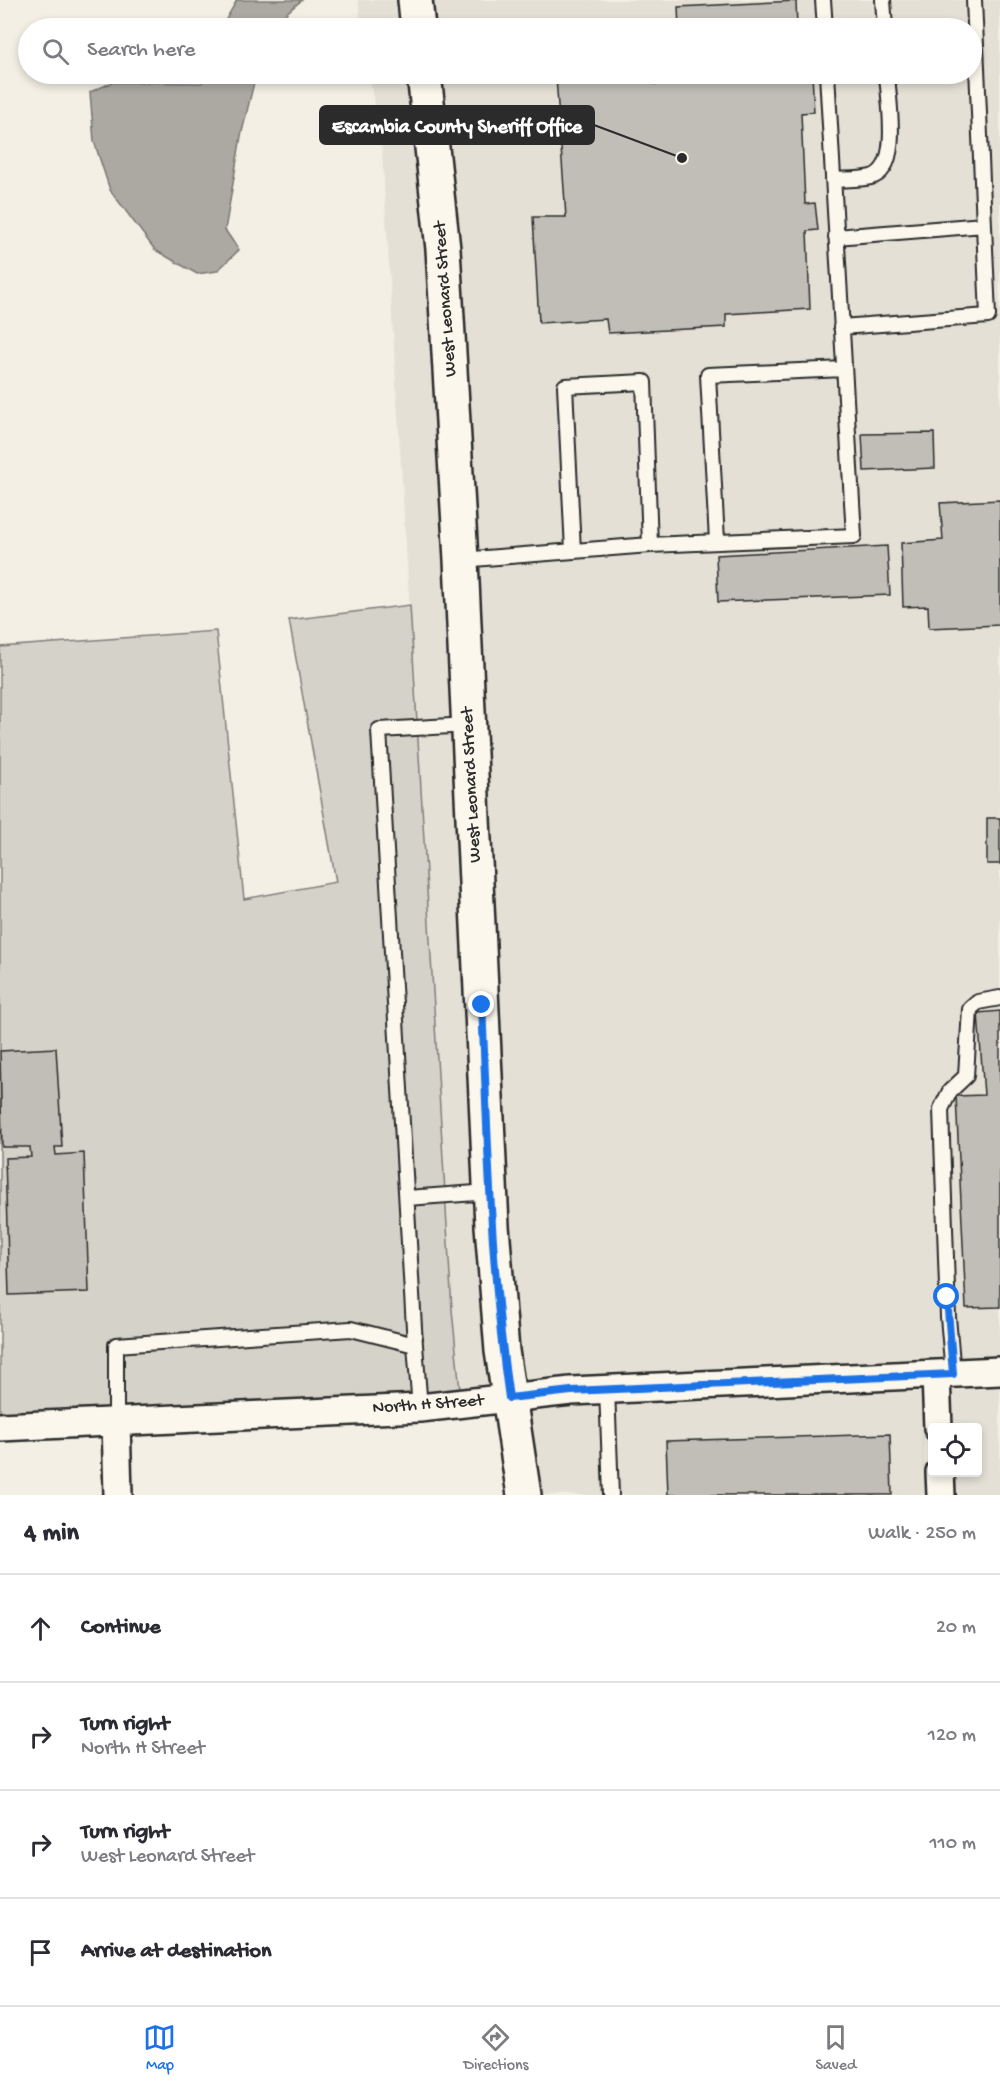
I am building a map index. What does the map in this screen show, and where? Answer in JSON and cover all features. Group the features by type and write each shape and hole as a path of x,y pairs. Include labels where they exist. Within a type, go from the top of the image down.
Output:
{"street":[{"path":"415,0 417,18"},
{"name":"West Leonard Street","path":"425,84 443,249 461,560 490,1192 502,1351 524,1495"},
{"name":"North H Street","path":"0,1427 420,1408 571,1391 1000,1371"},
{"path":"939,1423 944,1374"},
{"path":"116,1421 118,1495"},
{"path":"940,1477 941,1495"}],"lane":[{"path":"824,0 825,18"},
{"path":"883,0 884,18"},
{"path":"974,0 975,18"},
{"path":"461,560 650,545 854,536 828,84"},
{"path":"833,180 872,177 885,169 891,151 888,84"},
{"path":"841,327 988,316 978,84"},
{"path":"836,237 984,225"},
{"path":"717,541 708,375 844,369"},
{"path":"573,551 565,386 644,382 650,545"},
{"path":"420,1408 379,730 469,725"},
{"path":"944,1374 946,1263 941,1109 950,1091 966,1076 970,1009 978,1002 1000,999"},
{"path":"407,1198 490,1192"},
{"path":"116,1421 116,1345 351,1329 415,1345"},
{"path":"607,1389 611,1495"}],"shaded area":[{"path":"237,0 302,0 280,18 227,18"},
{"path":"358,0 400,0 403,18 361,18"},
{"path":"429,0 1000,0 1000,1358 522,1384 507,1225 440,84 982,84 982,18 432,18"},
{"path":"108,84 254,84 241,136 225,230 239,250 217,271 197,274 155,250 110,190 94,141 90,92"},
{"path":"371,84 411,84 429,250 478,1227 493,1387 460,1391 452,1310 382,151"},
{"path":"410,605 452,1310 460,1391 0,1414 0,647 216,631 244,899 336,882 289,620"},
{"path":"1000,1384 1000,1495 955,1495 955,1477 982,1477 982,1423 953,1423 951,1386"},
{"path":"922,1388 926,1495 538,1495 526,1409 572,1404"}],"building":[{"path":"796,1 797,18 679,18 678,7"},
{"path":"556,84 813,84 814,112 801,113 805,204 815,203 818,230 807,231 810,309 726,314 726,327 608,333 606,319 539,323 533,217 566,217"},
{"path":"934,433 935,468 864,471 862,434"},
{"path":"1000,500 1000,625 929,628 928,606 903,607 901,543 943,540 940,503"},
{"path":"887,546 890,595 718,602 716,555"},
{"path":"987,818 1000,818 1000,864 987,864"},
{"path":"1000,1011 1000,1307 966,1308 956,1096 984,1095 978,1013"},
{"path":"56,1048 62,1147 55,1147 56,1155 84,1153 89,1292 9,1295 5,1158 31,1157 30,1147 2,1147 0,1051"},
{"path":"890,1434 892,1495 668,1495 666,1441"}],"place":[{"name":"Escambia County Sheriff Office","path":"682,158"}],"route":[{"path":"482,1005 492,1226 502,1351 509,1398 571,1391 953,1374 947,1297"}]}
